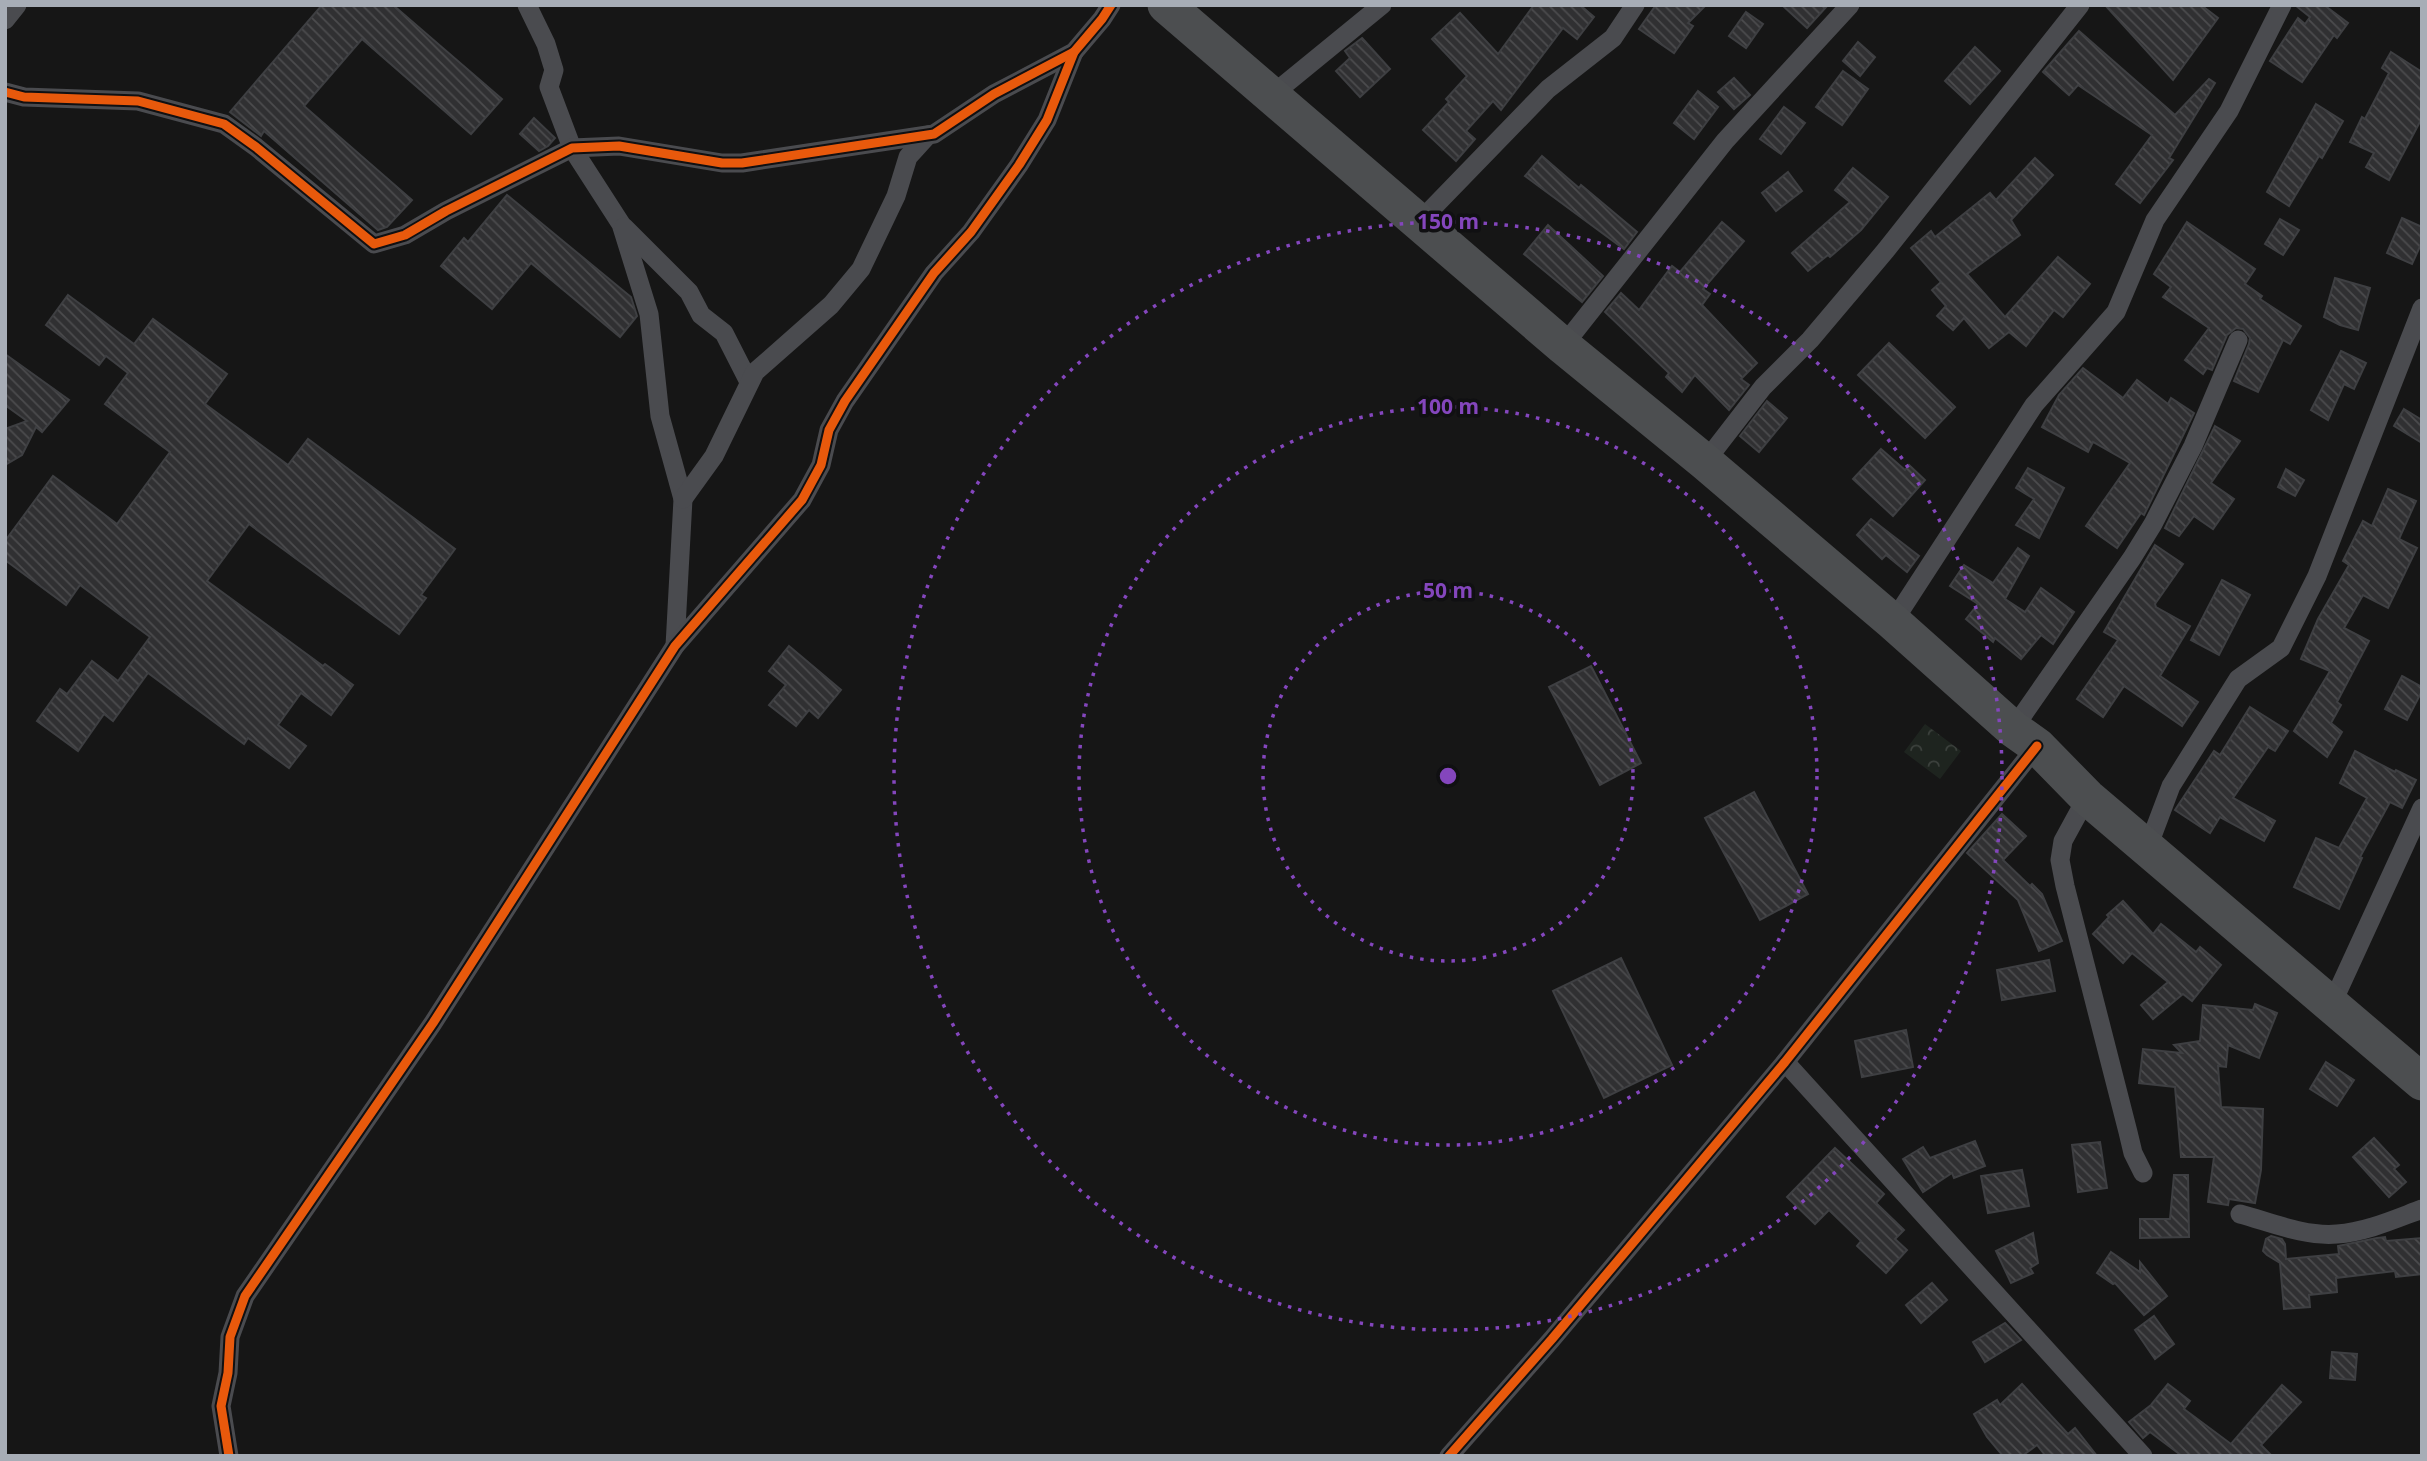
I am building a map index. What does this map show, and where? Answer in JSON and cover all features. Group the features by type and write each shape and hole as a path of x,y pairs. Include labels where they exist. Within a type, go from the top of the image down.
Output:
{"highway":[{"path":"1166,5 1563,346 1705,462 1893,622 2025,737 2087,797 2422,1082"}],"street":[{"path":"5,20 17,5"},
{"path":"527,5 546,44 554,70 549,87 572,148 621,224 689,292 701,314 724,333 749,382"},
{"path":"229,1456 221,1406 228,1373 230,1337 245,1296 433,1023 675,646 802,500 821,465 829,430 845,401 934,273 971,232 1019,165 1047,120 1074,51 1111,5"},
{"path":"1272,95 1382,5"},
{"path":"1420,221 1548,89 1613,38 1635,5"},
{"path":"1563,346 1725,141 1850,5"},
{"path":"1705,462 1763,387 1810,340 1886,250 2080,5"},
{"path":"1893,622 2034,405 2116,312 2155,220 2229,111 2282,5"},
{"path":"5,92 24,97 138,101 224,124 374,244 405,235 446,211 572,148 619,146 722,163 742,163 928,135 942,129 994,94 1074,51"},
{"path":"683,499 714,456 755,372 831,305 861,269 896,196 908,157 928,135"},
{"path":"621,224 649,314 660,416 683,499 675,646"},
{"path":"2148,847 2171,786 2238,679 2281,648 2317,576 2422,308"},
{"path":"1449,1456 1552,1339 1785,1062 2025,737 2153,524 2193,446 2238,340"},
{"path":"2087,797 2063,841 2060,860 2133,1153 2143,1173"},
{"path":"2331,1006 2422,808"},
{"path":"1785,1062 2143,1456"},
{"path":"2239,1214 2308,1232 2336,1235 2364,1229 2422,1209"}],"green space":[{"path":"1925,724 1961,751 1940,779 1904,752"}],"building":[{"path":"322,5 393,5 502,99 471,134 362,39 304,106 412,200 387,227 378,230 264,131 261,136 230,112"},
{"path":"1534,5 1580,5 1594,17 1577,39 1563,28 1501,110 1493,101 1466,131 1475,139 1456,161 1423,130 1449,102 1446,99 1467,76 1432,39 1460,13 1498,54"},
{"path":"1656,5 1706,5 1688,23 1693,26 1674,53 1639,29"},
{"path":"1782,5 1828,5 1807,28"},
{"path":"2105,5 2201,5 2218,18 2173,80"},
{"path":"2295,5 2324,5 2348,23 2337,38 2334,35 2302,82 2270,61 2298,18 2305,24 2310,17"},
{"path":"1746,12 1763,24 1746,48 1729,36"},
{"path":"2079,31 2175,115 2209,79 2215,83 2169,158 2173,160 2140,203 2116,184 2152,135 2078,85 2069,95 2043,72"},
{"path":"1362,38 1390,69 1360,97 1336,71 1350,58 1345,51"},
{"path":"1858,42 1875,57 1860,76 1843,61"},
{"path":"1975,47 2000,71 1970,104 1945,81"},
{"path":"2391,52 2422,72 2422,118 2389,180 2366,167 2374,153 2350,142 2389,73 2382,68"},
{"path":"1843,71 1868,89 1842,125 1816,107"},
{"path":"1734,78 1750,95 1734,109 1718,92"},
{"path":"1698,91 1718,107 1694,139 1674,123"},
{"path":"2316,104 2343,121 2322,158 2319,156 2289,206 2267,192"},
{"path":"1784,107 1805,123 1781,154 1760,139"},
{"path":"534,118 555,138 539,151 520,134"},
{"path":"1542,156 1637,232 1624,249 1525,176"},
{"path":"2035,158 2053,175 2011,220 2020,235 1967,274 2005,317 2058,257 2090,284 2063,317 2054,310 2026,346 2009,332 1989,348 1964,318 1953,330 1937,316 1946,306 1932,290 1941,282 1911,248 1931,231 1935,237 1990,193 1996,200"},
{"path":"1853,168 1888,197 1861,230 1830,257 1828,255 1808,271 1792,253 1850,202 1835,190"},
{"path":"1788,172 1802,191 1776,211 1762,193"},
{"path":"507,195 631,297 637,316 620,337 531,263 492,309 441,266 464,238 468,242"},
{"path":"2402,218 2422,227 2422,242 2412,264 2387,253"},
{"path":"2280,219 2299,230 2283,255 2265,244"},
{"path":"1722,222 1744,241 1703,289 1710,294 1702,305 1757,363 1741,379 1749,385 1729,410 1695,375 1682,392 1666,377 1669,373 1605,312 1621,293 1639,310 1672,266 1680,272"},
{"path":"2187,222 2255,269 2245,284 2262,296 2260,299 2301,326 2290,344 2283,340 2258,392 2234,381 2249,344 2250,338 2243,329 2236,328 2227,335 2212,370 2207,368 2203,374 2185,360 2209,328 2163,297 2171,287 2154,274"},
{"path":"1548,225 1603,276 1582,302 1524,254"},
{"path":"2335,278 2370,288 2358,330 2324,317"},
{"path":"68,295 134,344 153,319 227,374 205,404 288,465 308,439 455,549 421,595 426,598 399,634 249,524 207,581 353,685 331,715 301,693 278,725 306,746 289,768 248,738 244,744 148,673 113,721 104,714 78,751 37,721 60,689 67,694 92,661 118,681 150,637 80,585 66,605 5,560 5,541 53,476 117,524 170,452 105,404 128,373 106,356 99,365 46,325"},
{"path":"1889,343 1955,407 1925,438 1858,375"},
{"path":"2341,351 2366,363 2354,389 2344,384 2328,420 2311,410"},
{"path":"5,354 69,400 42,432 36,427 22,455 5,465 5,429 27,421 5,405"},
{"path":"2083,368 2123,398 2137,380 2168,404 2171,398 2194,413 2144,515 2141,513 2117,548 2086,526 2130,463 2093,442 2088,452 2042,427 2059,395"},
{"path":"1767,401 1787,418 1759,452 1740,436"},
{"path":"2404,409 2422,420 2422,443 2394,426"},
{"path":"2215,426 2240,441 2211,483 2234,499 2213,529 2194,516 2179,536 2165,528"},
{"path":"1881,449 1905,470 1909,465 1925,480 1893,516 1853,479"},
{"path":"2028,468 2064,488 2039,538 2016,525 2034,499 2016,488"},
{"path":"2286,469 2304,480 2295,496 2278,487"},
{"path":"2388,489 2416,501 2399,539 2417,548 2388,608 2363,595 2344,628 2369,641 2337,702 2341,705 2331,723 2342,732 2327,757 2294,731 2330,671 2301,659 2318,619 2349,565 2343,561 2363,521 2372,526"},
{"path":"1871,519 1919,556 1907,572 1886,555 1882,559 1857,535"},
{"path":"2155,545 2183,564 2155,604 2190,626 2160,676 2198,702 2182,726 2124,686 2103,717 2077,699 2118,640 2104,632"},
{"path":"2018,548 2029,556 2005,599 2025,612 2041,588 2074,612 2053,644 2041,635 2021,659 1995,638 1993,642 1966,619 1978,604 1950,586 1964,565 1993,583"},
{"path":"2222,580 2250,595 2219,655 2191,640"},
{"path":"789,646 841,690 818,718 809,710 796,726 769,705 786,685 769,671"},
{"path":"1591,666 1641,763 1600,785 1549,687"},
{"path":"2402,676 2422,687 2407,720 2385,709"},
{"path":"2250,707 2288,731 2275,751 2268,747 2233,798 2275,821 2264,841 2220,817 2210,833 2175,810 2214,751 2220,755"},
{"path":"2355,751 2416,780 2402,808 2390,802 2360,857 2362,858 2339,909 2294,887 2316,838 2339,848 2367,798 2340,783"},
{"path":"1754,792 1808,894 1760,920 1705,818"},
{"path":"2002,814 2026,836 2003,860 2042,894 2062,941 2039,951 2018,900 1967,853"},
{"path":"2123,901 2153,934 2161,924 2196,952 2200,947 2221,965 2192,1001 2183,994 2153,1019 2141,1005 2168,982 2132,953 2123,963 2093,934 2109,917 2107,915"},
{"path":"1621,958 1672,1065 1604,1098 1553,991"},
{"path":"2049,960 2055,991 2002,1000 1997,970"},
{"path":"2255,1004 2277,1013 2259,1058 2228,1045 2226,1067 2218,1066 2221,1107 2263,1109 2261,1170 2255,1203 2229,1199 2228,1205 2208,1202 2214,1157 2181,1157 2175,1087 2139,1083 2143,1049 2182,1053 2174,1045 2200,1041 2203,1005 2253,1010"},
{"path":"1906,1030 1913,1067 1862,1077 1855,1041"},
{"path":"2326,1062 2354,1080 2337,1106 2310,1089"},
{"path":"2374,1138 2399,1165 2394,1169 2406,1182 2389,1197 2353,1157"},
{"path":"1975,1141 1985,1166 1954,1178 1952,1173 1923,1192 1903,1159 1923,1147 1930,1158"},
{"path":"2100,1142 2107,1188 2078,1192 2072,1145"},
{"path":"1835,1148 1884,1194 1876,1203 1904,1230 1895,1239 1907,1250 1886,1273 1857,1246 1861,1241 1829,1210 1815,1224 1787,1197"},
{"path":"2022,1170 2029,1206 1988,1213 1981,1176"},
{"path":"2174,1175 2188,1175 2189,1237 2140,1238 2140,1219 2170,1219"},
{"path":"2033,1233 2038,1263 2030,1268 2033,1273 2011,1283 1996,1251"},
{"path":"2271,1236 2282,1239 2286,1259 2339,1254 2338,1246 2377,1238 2385,1237 2386,1241 2422,1238 2422,1274 2396,1277 2395,1271 2336,1278 2337,1292 2309,1295 2310,1307 2284,1309 2280,1263 2263,1251 2266,1239"},
{"path":"2111,1252 2140,1272 2140,1262 2167,1296 2144,1315 2115,1283 2097,1273"},
{"path":"1932,1283 1947,1300 1921,1323 1906,1305"},
{"path":"2154,1316 2174,1344 2155,1359 2135,1330"},
{"path":"2005,1323 2021,1340 1985,1362 1973,1342"},
{"path":"2332,1352 2357,1354 2355,1380 2330,1378"},
{"path":"2022,1384 2068,1434 2075,1428 2097,1456 2041,1456 2044,1454 2037,1445 2022,1456 2003,1456 1987,1437 1974,1414 1997,1400 2000,1405"},
{"path":"2168,1384 2190,1401 2184,1409 2231,1444 2282,1385 2301,1402 2261,1445 2272,1456 2182,1456 2150,1432 2143,1438 2129,1422 2151,1405"}],"cycle path":[{"path":"5,92 24,97 138,101 224,124 374,244 405,235 446,211 572,148 619,146 722,163 742,163 934,134 994,94 1074,52 1111,5"},
{"path":"229,1456 221,1406 228,1373 230,1337 245,1296 433,1023 675,646 802,500 821,465 829,430 845,401 934,273 971,232 1019,165 1047,120 1074,52"},
{"path":"1449,1456 1552,1339 1785,1062 2037,746"}]}
